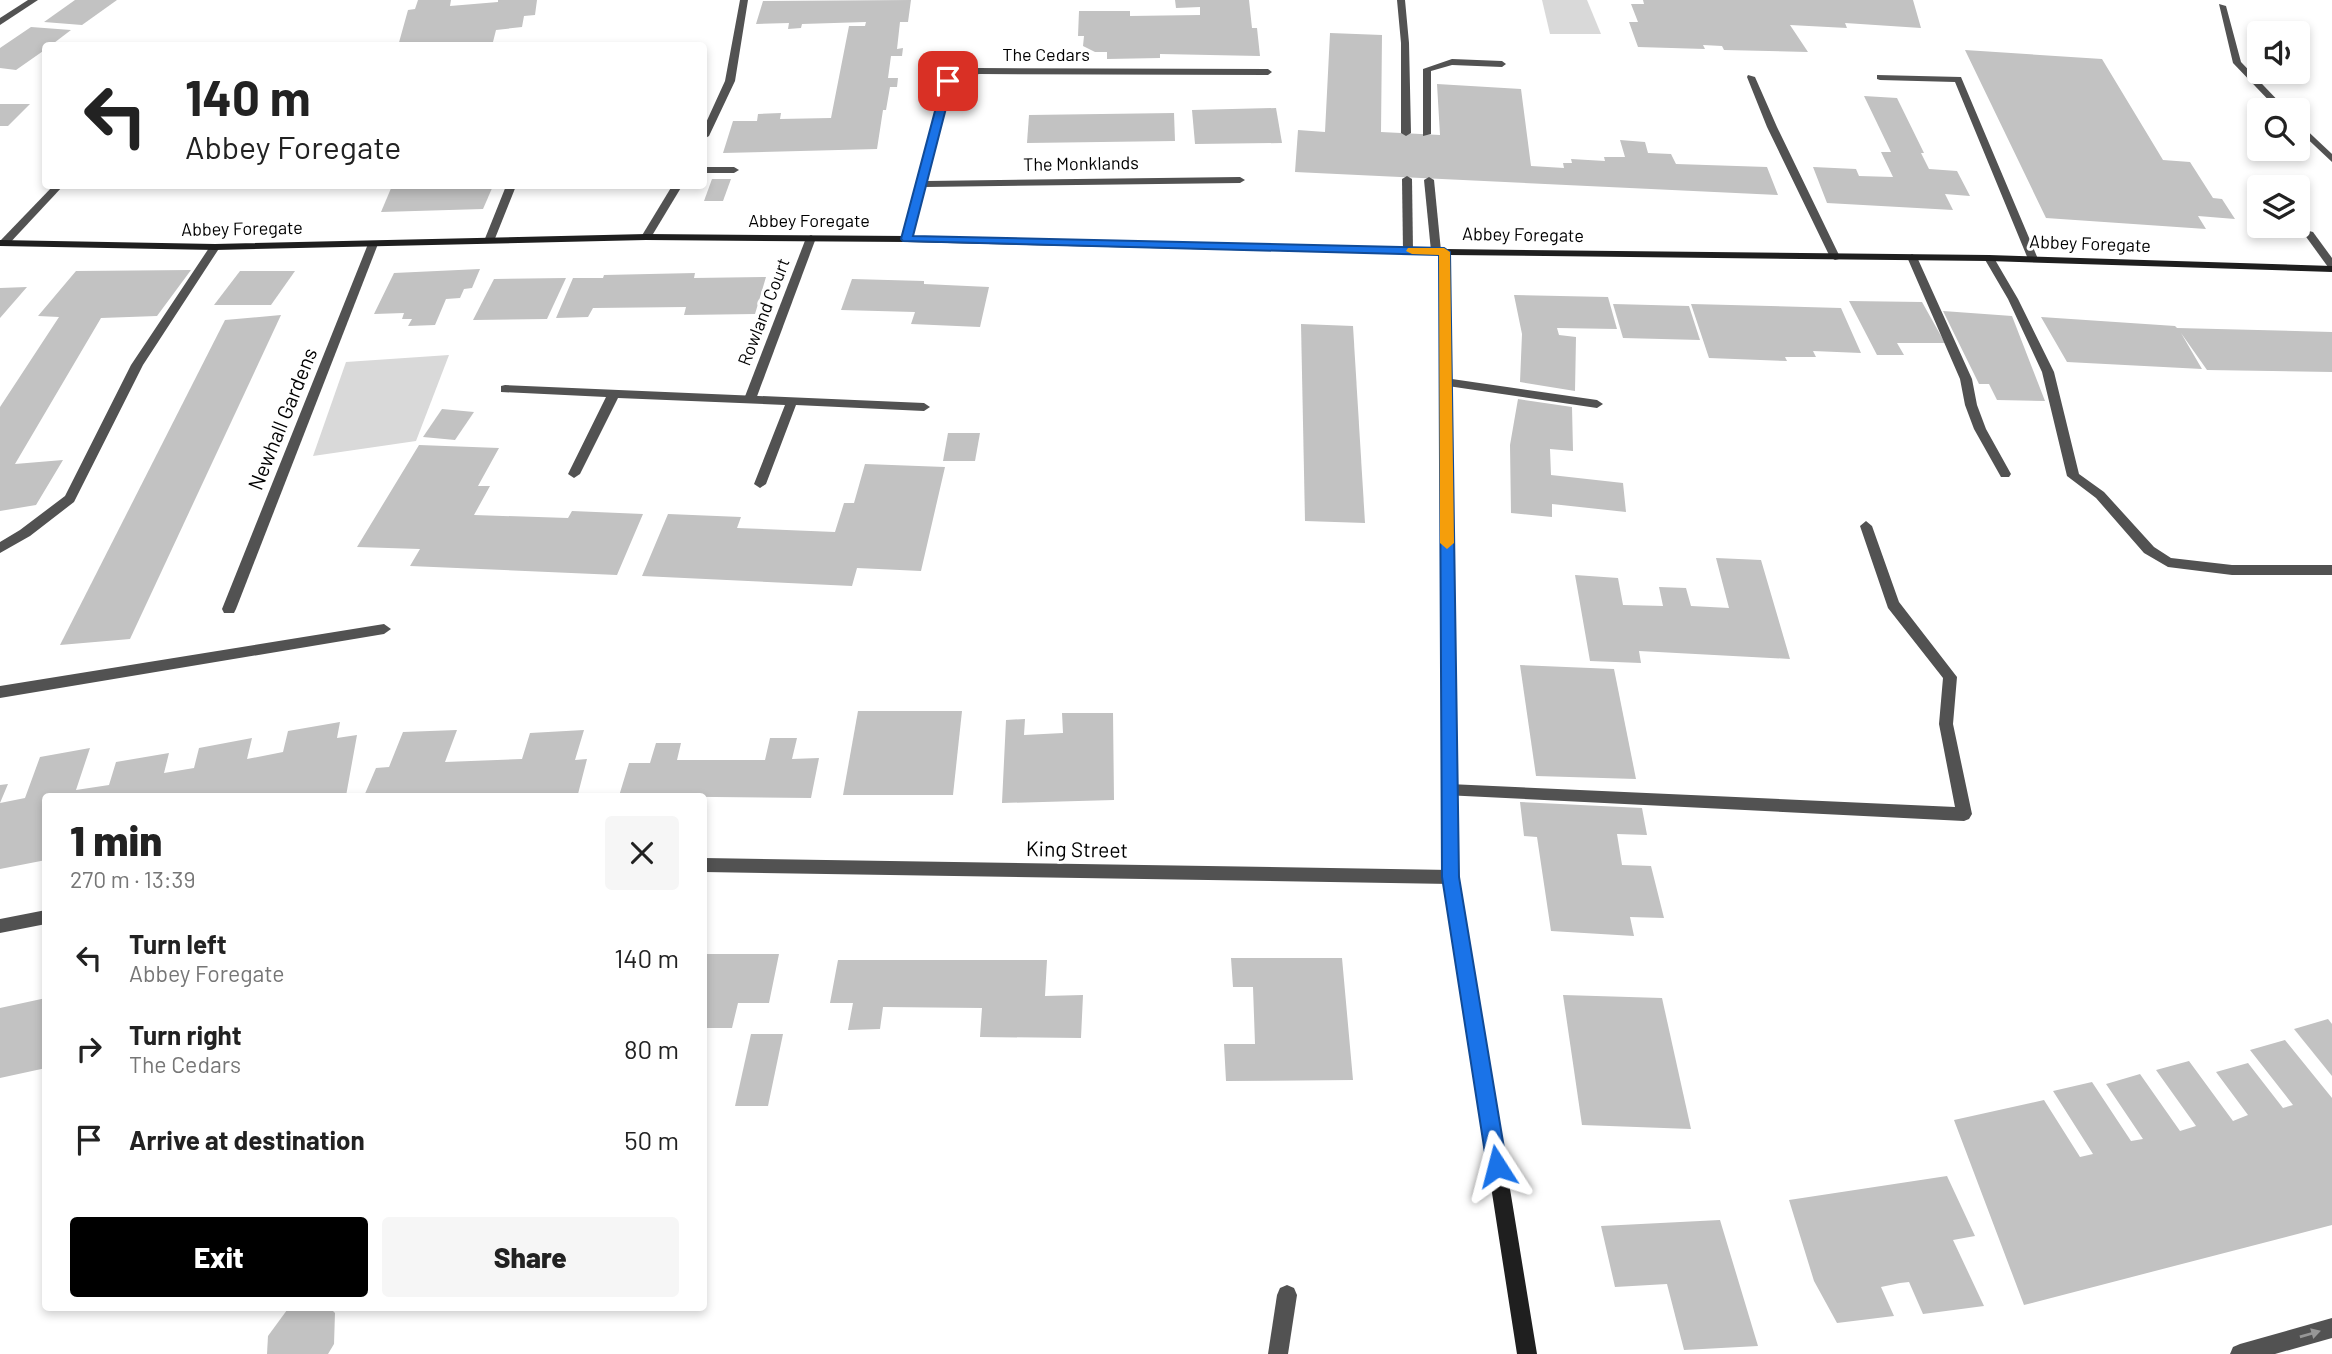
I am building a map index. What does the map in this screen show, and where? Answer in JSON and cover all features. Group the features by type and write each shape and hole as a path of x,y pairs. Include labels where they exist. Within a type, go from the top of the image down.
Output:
{"street":[{"path":"0,22 34,0"},
{"path":"707,130 730,81 744,0"},
{"path":"1401,0 1405,43 1406,133"},
{"path":"2222,6 2237,63 2271,98"},
{"path":"1426,134 1427,69 1452,62 1502,64"},
{"name":"The Cedars","path":"907,239 948,81 961,74 978,71 1268,72"},
{"path":"1751,77 1772,127 1835,257"},
{"path":"1880,77 1958,79 2032,259"},
{"path":"2310,137 2332,159"},
{"path":"707,170 734,170"},
{"path":"1407,179 1408,251"},
{"name":"The Monklands","path":"923,184 1240,180"},
{"path":"1429,180 1440,252 1446,382 1451,877 1527,1354"},
{"path":"2,244 55,189"},
{"path":"489,241 510,189"},
{"path":"646,237 675,189"},
{"path":"2310,235 2332,267"},
{"name":"Abbey Foregate","path":"2,244 215,247 646,237 811,238 1440,252 1989,258 2332,267"},
{"name":"Rowland Court","path":"750,399 811,238"},
{"name":"Newhall Gardens","path":"229,608 373,244"},
{"path":"0,548 70,499 137,365 215,247"},
{"path":"1912,257 1966,379 1968,399 1978,430 2004,474"},
{"path":"1989,258 2013,299 2048,372 2073,476 2099,495 2148,550 2168,562 2210,568 2332,570"},
{"path":"1446,382 1597,404"},
{"path":"505,389 924,408"},
{"path":"574,474 613,395"},
{"path":"760,484 792,401"},
{"path":"1449,790 1964,814 1946,723 1950,677 1893,604 1866,526"},
{"path":"0,692 384,629"},
{"name":"King Street","path":"707,865 1451,877"},
{"path":"0,926 42,918"},
{"path":"1278,1354 1287,1295"},
{"path":"2240,1354 2332,1328"}],"shaded area":[{"path":"1542,0 1587,0 1601,34 1550,34"},
{"path":"449,355 416,441 313,456 346,362"}],"building":[{"path":"75,0 117,0 82,25 44,22"},
{"path":"418,0 451,0 450,6 498,0 537,0 535,15 524,16 522,27 496,30 493,42 399,42 408,10 415,9"},
{"path":"911,0 908,22 900,22 897,49 903,48 902,56 891,56 888,78 898,78 897,87 890,87 886,110 883,110 877,149 723,153 733,121 757,121 758,114 781,113 780,119 831,118 849,26 865,26 866,22 802,24 801,28 788,29 789,23 756,24 763,1"},
{"path":"1175,0 1249,0 1252,28 1257,28 1260,56 1160,54 1160,58 1107,59 1107,52 1095,52 1083,46 1084,36 1078,36 1079,11 1130,11 1130,16 1200,15 1200,7 1176,8"},
{"path":"1643,0 1913,0 1921,28 1845,23 1847,28 1790,25 1808,52 1724,50 1722,46 1703,45 1705,49 1638,47 1629,22 1638,22 1631,4 1644,4"},
{"path":"31,27 71,30 55,42 42,42 42,52 16,70 0,68 0,48"},
{"path":"1330,33 1382,35 1381,132 1440,135 1437,84 1521,89 1531,166 1564,168 1563,163 1572,163 1571,159 1605,161 1604,157 1625,157 1620,140 1645,142 1648,153 1671,154 1676,164 1767,167 1778,195 1295,172 1298,130 1325,132"},
{"path":"1965,50 2102,59 2163,160 2190,162 2213,198 2222,199 2235,219 2198,216 2206,229 2046,218"},
{"path":"1864,96 1897,98 1929,169 1957,171 1970,196 1945,194 1953,210 1827,203 1813,167 1856,169 1859,176 1893,177 1881,152 1891,152"},
{"path":"0,104 30,104 8,126 0,126"},
{"path":"1276,108 1282,143 1195,144 1192,110"},
{"path":"1174,113 1175,141 1027,143 1029,115"},
{"path":"712,179 731,179 723,201 704,201"},
{"path":"391,189 492,189 483,209 381,212"},
{"path":"480,269 472,288 464,289 460,298 446,299 435,325 408,326 412,319 402,319 404,313 374,314 394,273"},
{"path":"191,270 157,316 101,318 15,464 63,460 36,505 0,511 0,407 59,317 38,316 76,271"},
{"path":"240,271 295,271 271,305 214,305"},
{"path":"695,273 694,278 766,277 755,314 684,315 686,307 593,308 588,317 556,318 573,278"},
{"path":"566,278 547,319 473,320 494,279"},
{"path":"852,279 924,281 924,284 989,287 980,327 911,324 915,312 841,310"},
{"path":"27,287 0,318 0,288"},
{"path":"1514,295 1608,297 1617,329 1557,328 1559,335 1576,337 1575,391 1520,382 1522,334"},
{"path":"1849,301 1922,302 1945,343 1897,343 1904,355 1877,355"},
{"path":"1613,304 1689,306 1700,340 1623,338"},
{"path":"1691,304 1841,308 1861,353 1813,351 1816,357 1785,357 1787,361 1709,358"},
{"path":"1943,311 2012,316 2045,401 1997,400 1989,384 1979,384"},
{"path":"281,315 130,639 60,645 225,320"},
{"path":"2041,317 2177,328 2332,332 2332,372 2207,370 2181,333 2202,369 2067,362"},
{"path":"1301,324 1353,326 1365,523 1305,521"},
{"path":"1518,399 1572,407 1573,451 1550,449 1551,475 1623,483 1626,512 1552,504 1552,517 1511,513 1510,445"},
{"path":"442,409 474,412 455,440 423,437"},
{"path":"948,433 980,433 975,461 943,461"},
{"path":"419,445 499,448 478,486 490,486 474,515 568,518 572,511 643,514 617,575 410,566 420,549 357,547"},
{"path":"865,464 945,467 921,571 857,568 852,586 642,576 668,514 741,517 737,528 835,532 844,503 854,503"},
{"path":"1716,558 1761,560 1790,659 1639,651 1641,663 1590,661 1575,575 1618,578 1623,605 1663,606 1659,587 1686,588 1691,606 1729,608"},
{"path":"1520,665 1614,669 1636,779 1536,776"},
{"path":"858,711 962,711 953,795 843,795"},
{"path":"1062,713 1113,713 1114,800 1002,803 1006,720 1025,719 1024,735 1063,733"},
{"path":"340,722 337,738 357,735 347,793 42,793 42,861 0,869 0,803 25,798 40,757 90,748 76,790 109,785 116,762 169,753 164,773 194,768 199,748 252,738 247,759 283,752 288,731"},
{"path":"457,730 445,762 522,759 530,733 584,730 575,760 587,759 578,793 365,793 376,768 389,767 403,732"},
{"path":"770,738 797,738 792,759 819,758 811,798 707,797 707,793 620,793 629,763 650,763 656,743 681,743 677,760 765,760"},
{"path":"8,784 0,803 0,785"},
{"path":"1520,802 1642,808 1647,835 1617,834 1622,865 1651,866 1664,918 1630,917 1634,936 1551,931 1537,837 1524,836"},
{"path":"707,954 779,954 769,1003 738,1003 732,1028 707,1028"},
{"path":"1231,958 1342,958 1353,1080 1226,1081 1224,1044 1255,1044 1253,987 1233,987"},
{"path":"838,960 1047,960 1045,996 1083,995 1081,1038 980,1037 982,1008 883,1007 880,1029 848,1030 853,1003 830,1003"},
{"path":"1563,995 1662,998 1691,1129 1582,1125"},
{"path":"42,999 42,1069 0,1078 0,1008"},
{"path":"2328,1019 2332,1024 2332,1076 2294,1029"},
{"path":"751,1034 783,1034 768,1106 735,1106"},
{"path":"2285,1040 2332,1098 2332,1225 2024,1305 1954,1120 2044,1100 2080,1157 2093,1154 2053,1091 2092,1082 2131,1141 2143,1139 2106,1084 2140,1074 2180,1131 2196,1126 2156,1070 2189,1061 2233,1121 2248,1115 2216,1072 2248,1063 2283,1108 2293,1105 2250,1050"},
{"path":"1947,1176 1975,1236 1953,1240 1984,1306 1923,1314 1909,1282 1900,1283 1881,1287 1894,1316 1837,1323 1814,1281 1789,1200"},
{"path":"1720,1220 1758,1346 1684,1350 1667,1284 1615,1287 1601,1226"},
{"path":"286,1311 335,1313 334,1344 328,1354 267,1354 268,1336"}],"slow traffic":[{"path":"1412,251 1444,252 1447,543"}],"route":[{"path":"948,81 907,239 1444,252 1451,877 1497,1166"}]}
